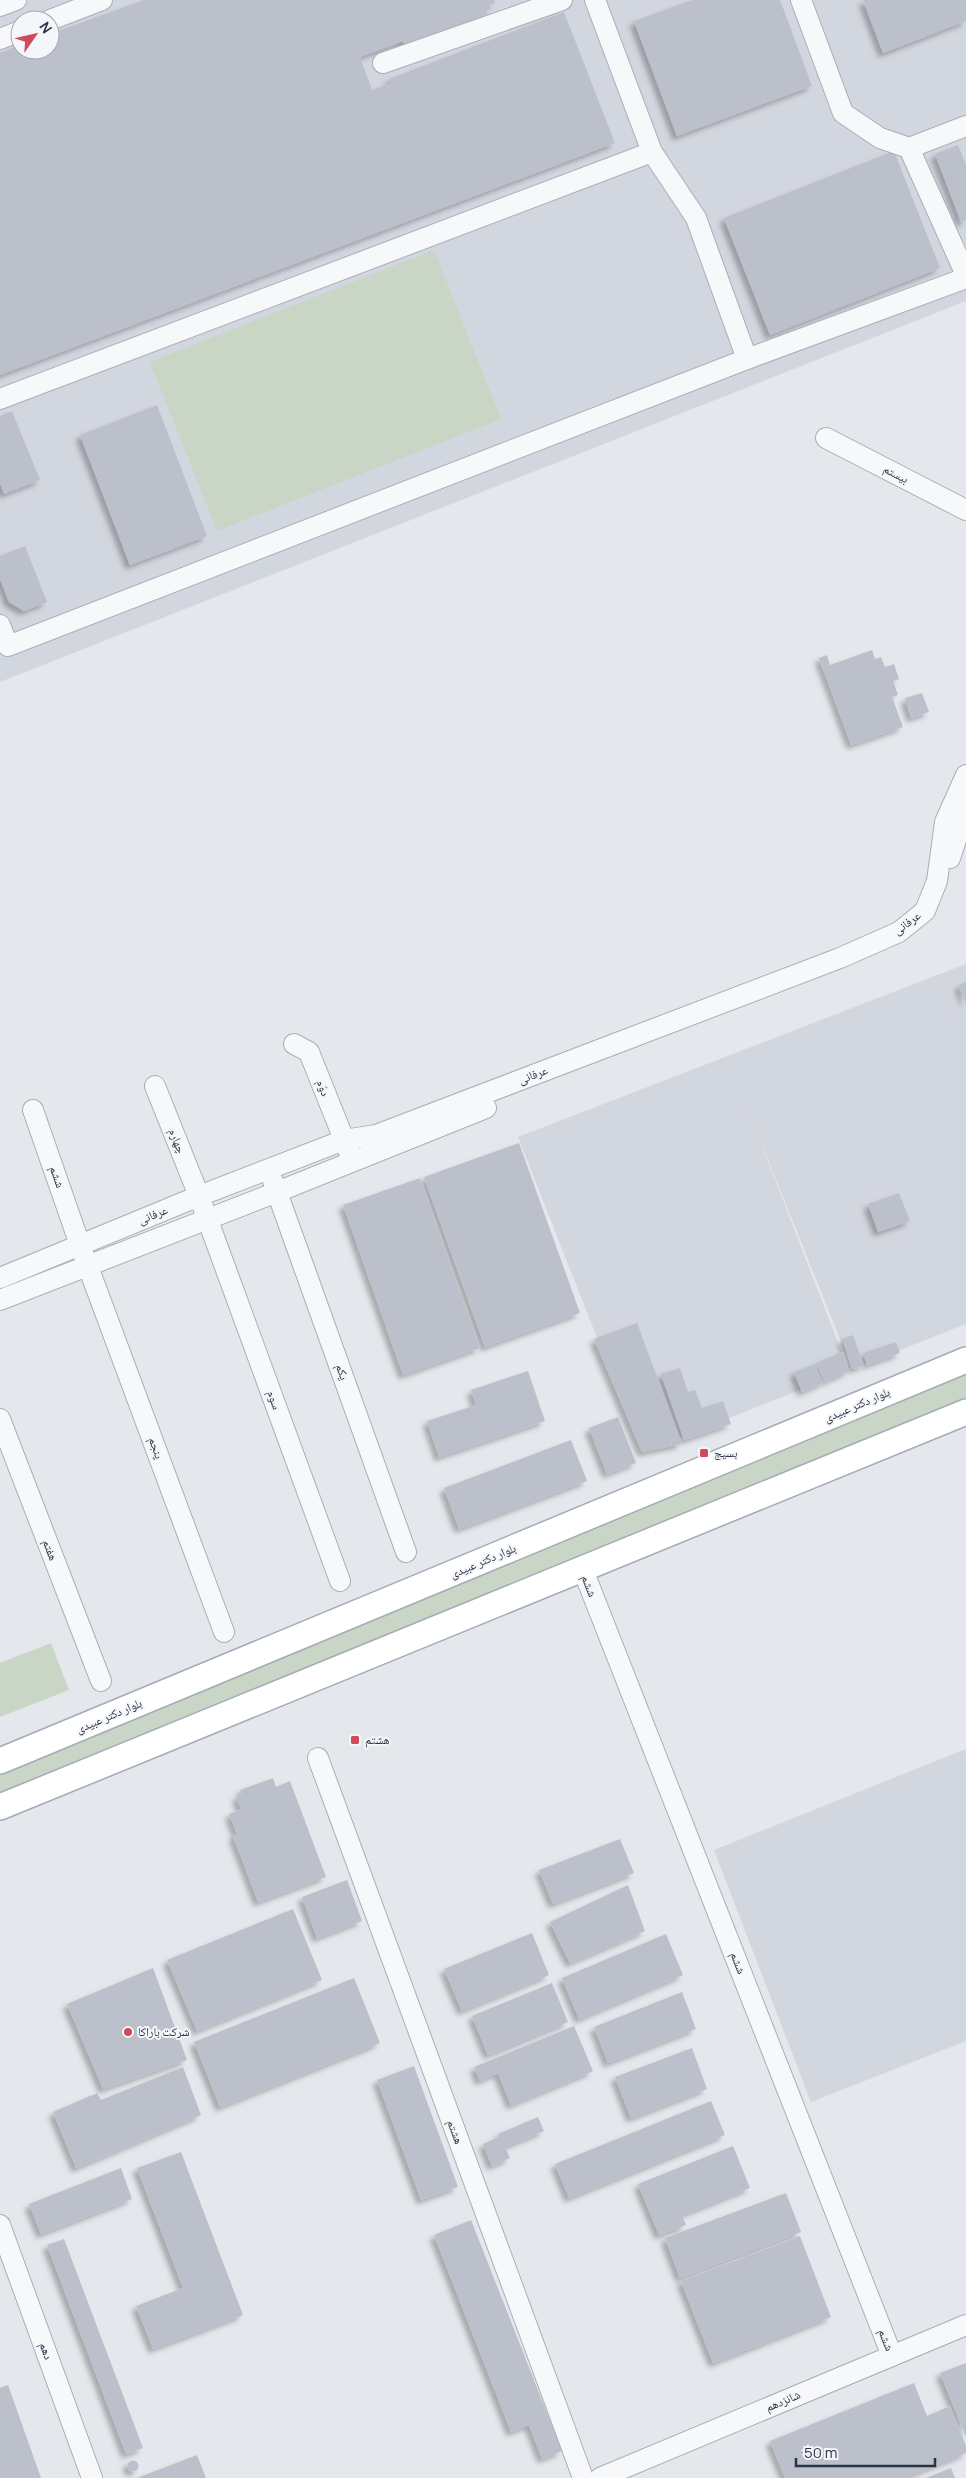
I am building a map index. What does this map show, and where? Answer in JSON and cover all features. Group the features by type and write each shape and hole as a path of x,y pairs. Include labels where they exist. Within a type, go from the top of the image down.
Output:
{"main road":[{"name":"بلوار دکتر عبیدی","path":"0,1761 966,1360"},
{"path":"0,1807 966,1412"}],"street":[{"path":"0,6 16,0"},
{"path":"60,16 102,0"},
{"path":"383,63 562,0"},
{"path":"595,0 652,152 696,218 746,359"},
{"path":"801,0 843,113 880,138 909,148 966,126"},
{"path":"0,625 8,646 746,359 966,277 909,148"},
{"path":"0,399 652,152"},
{"name":"بیستم","path":"826,438 966,510"},
{"name":"عرفانی","path":"0,1278 200,1196 344,1140 385,1132 840,958 899,932 925,910 938,880 945,822 966,774"},
{"name":"عرفانی","path":"0,1300 88,1264 277,1192 891,947 922,924 942,890 951,852 966,810"},
{"name":"دوّم","path":"294,1044 310,1052 344,1140 354,1160"},
{"name":"چهارم","path":"155,1086 208,1219"},
{"name":"ششم","path":"33,1110 88,1264"},
{"name":"یکم","path":"269,1169 406,1552"},
{"name":"سوم","path":"208,1219 340,1581"},
{"name":"پنجم","path":"88,1264 224,1632"},
{"name":"هفتم","path":"0,1420 101,1681"},
{"name":"ششم","path":"583,1570 892,2356"},
{"name":"هشتم","path":"318,1758 583,2478"},
{"name":"دهم","path":"0,2225 92,2478"},
{"name":"شانزدهم","path":"600,2478 635,2471 892,2356 966,2325"}],"shaded area":[{"path":"0,0 966,0 966,301 0,682"},
{"path":"966,964 966,1324 852,1369 749,1112 849,1371 642,1452 518,1137"},
{"path":"966,1749 966,2041 811,2102 714,1850"}],"green space":[{"path":"434,250 501,419 217,531 150,362"},
{"path":"966,1373 966,1401 0,1800 0,1771"},
{"path":"51,1643 69,1690 0,1717 0,1663"}],"building":[{"path":"144,0 494,0 495,3 485,7 488,16 405,47 403,41 360,57 372,90 391,83 389,79 564,12 615,143 0,375 0,53 10,49 10,60 60,60 60,30"},
{"path":"692,0 780,0 812,86 677,136 634,21"},
{"path":"863,0 966,0 966,21 883,53"},
{"path":"958,145 966,165 966,220 961,222 935,154"},
{"path":"894,151 940,268 770,335 724,218"},
{"path":"157,405 207,536 130,565 80,435"},
{"path":"12,411 40,480 4,494 0,483 0,416"},
{"path":"25,546 47,602 24,611 9,602 0,579 0,556"},
{"path":"872,650 875,659 881,657 885,667 894,664 899,679 893,681 898,695 892,697 903,727 851,745 819,658 827,655 830,665"},
{"path":"922,693 929,712 911,718 905,698"},
{"path":"966,982 966,1004 959,985"},
{"path":"519,1143 580,1313 485,1347 424,1177"},
{"path":"420,1178 480,1348 403,1375 343,1205"},
{"path":"899,1193 910,1221 878,1232 868,1204"},
{"path":"637,1323 682,1444 642,1452 594,1339"},
{"path":"853,1335 864,1366 852,1369 842,1339"},
{"path":"896,1342 900,1353 867,1365 863,1353"},
{"path":"843,1352 849,1371 824,1382 816,1363"},
{"path":"815,1364 823,1383 802,1392 794,1372"},
{"path":"680,1368 688,1392 695,1390 702,1408 723,1401 731,1424 684,1440 661,1374"},
{"path":"528,1371 545,1421 439,1457 427,1421 476,1405 471,1390"},
{"path":"618,1417 636,1463 607,1474 589,1428"},
{"path":"571,1440 587,1481 459,1529 444,1488"},
{"path":"273,1778 276,1787 290,1781 326,1877 258,1902 233,1836 237,1834 229,1814 241,1809 236,1797 242,1795 240,1790"},
{"path":"620,1839 634,1873 553,1904 539,1870"},
{"path":"347,1880 362,1921 317,1938 302,1897"},
{"path":"628,1885 645,1931 570,1963 550,1922"},
{"path":"293,1909 322,1980 197,2031 167,1960"},
{"path":"532,1933 549,1975 462,2011 444,1969"},
{"path":"666,1934 683,1975 579,2019 562,1978"},
{"name":"شرکت باراکا","path":"153,1968 187,2060 103,2089 67,2004"},
{"path":"354,1978 380,2043 220,2107 194,2042"},
{"path":"552,1983 568,2022 488,2055 472,2016"},
{"path":"682,1992 696,2029 608,2063 594,2027"},
{"path":"574,2026 593,2071 511,2105 498,2073 480,2081 474,2067"},
{"path":"692,2048 707,2089 631,2118 615,2077"},
{"path":"414,2066 458,2187 421,2200 377,2080"},
{"path":"183,2067 201,2115 76,2168 53,2112 97,2093 101,2100"},
{"path":"711,2101 725,2135 569,2198 555,2164"},
{"path":"538,2117 544,2131 505,2147 510,2158 492,2166 483,2144 499,2137 498,2134"},
{"path":"733,2146 750,2188 682,2215 686,2225 659,2235 638,2184"},
{"path":"181,2152 243,2315 153,2349 136,2306 183,2288 137,2168"},
{"path":"121,2168 132,2199 41,2234 29,2204"},
{"path":"786,2193 801,2232 680,2278 665,2238"},
{"path":"471,2220 562,2451 542,2459 529,2425 511,2432 434,2235"},
{"path":"800,2236 831,2317 713,2363 681,2281"},
{"path":"64,2239 143,2448 126,2454 47,2245"},
{"path":"966,2363 966,2437 940,2373"},
{"path":"914,2383 927,2416 950,2406 966,2446 966,2453 904,2478 785,2478 770,2441"},
{"path":"8,2385 41,2478 0,2478 0,2388"},
{"path":"197,2455 206,2478 137,2478"},
{"path":"131,2461 135,2461 138,2466 137,2470 131,2471 128,2468 128,2464"},
{"path":"951,2468 955,2478 926,2478"}],"place":[{"name":"بسیج","path":"704,1453"},
{"name":"هشتم","path":"355,1740"},
{"name":"شرکت باراکا","path":"128,2032"}]}
